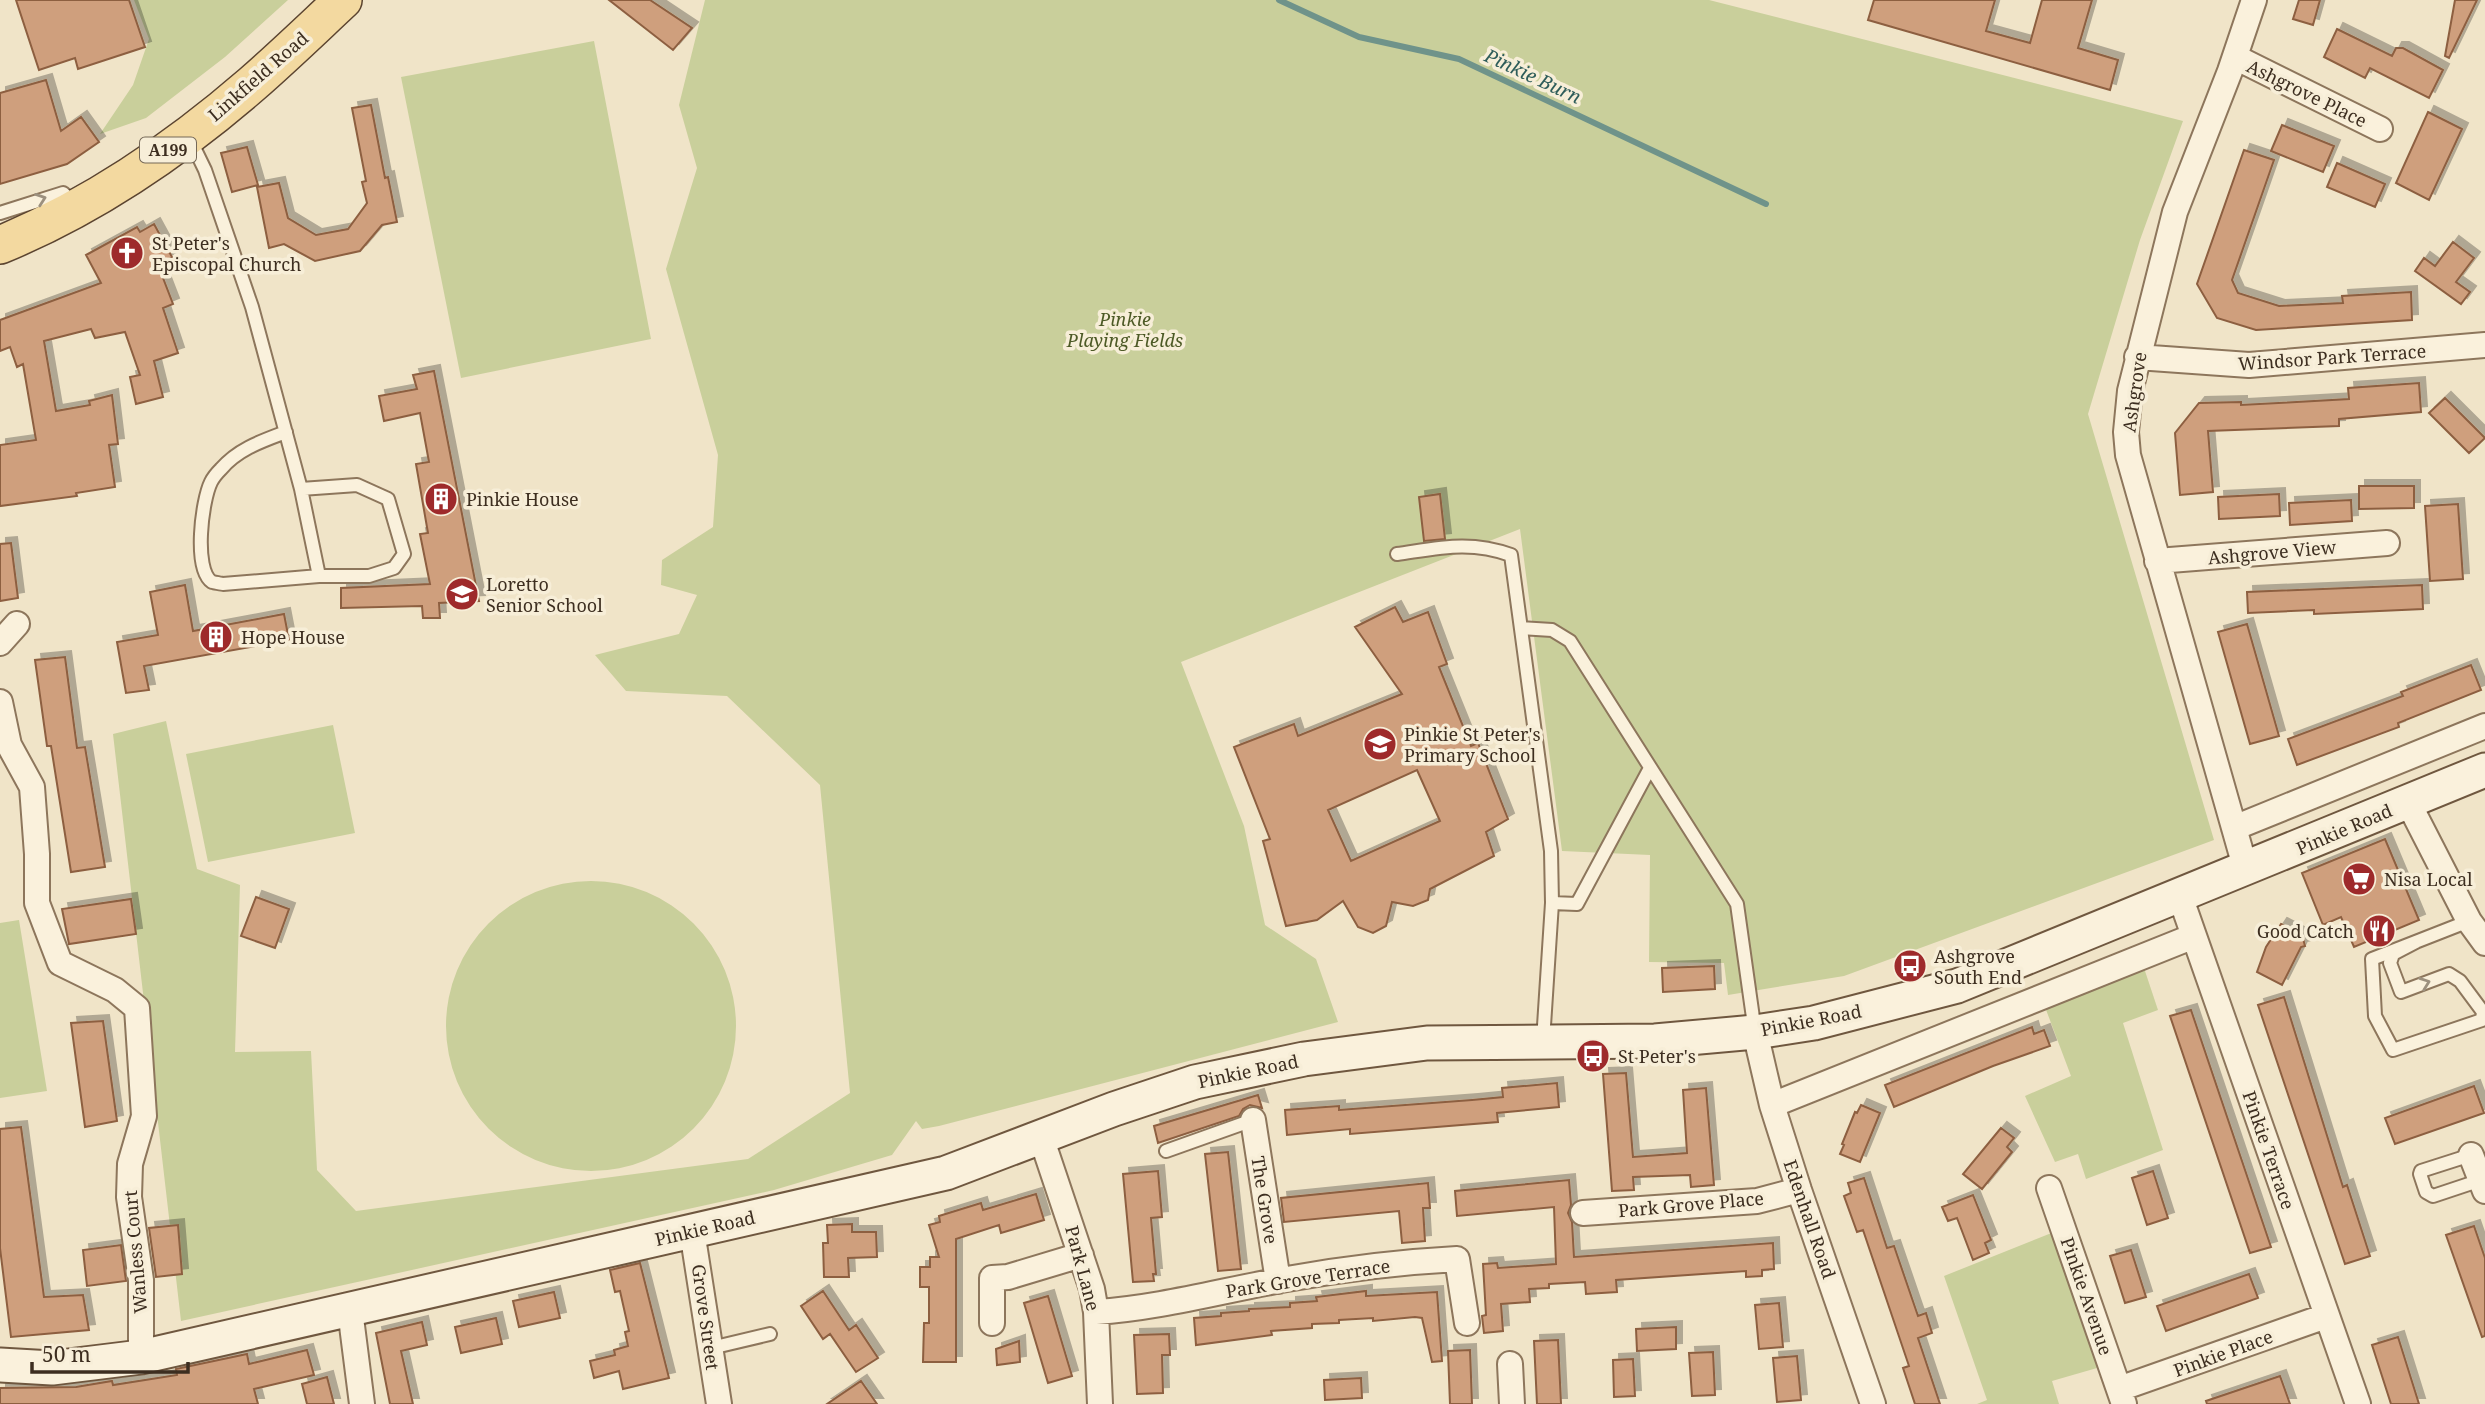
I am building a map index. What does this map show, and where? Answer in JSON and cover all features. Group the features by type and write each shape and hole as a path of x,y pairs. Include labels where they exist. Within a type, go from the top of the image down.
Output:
{"main road":[{"name":"Linkfield Road","path":"71,211 189,136 253,84 343,0"},
{"name":"A199","path":"0,245 71,211"},
{"name":"Pinkie Road","path":"0,1365 52,1368 141,1357 946,1173 1114,1109 1195,1082 1304,1059 1427,1043 1655,1041 1755,1032 1814,1023 1957,986 2485,770"}],"street":[{"name":"Ashgrove","path":"2246,870 2157,561 2128,455 2126,432 2137,357 2175,212 2254,0"},
{"name":"Ashgrove Place","path":"2235,57 2380,129"},
{"name":"Windsor Park Terrace","path":"2137,357 2249,365 2485,345"},
{"name":"Ashgrove View","path":"2157,561 2388,543"},
{"path":"0,643 17,624"},
{"name":"Wanless Court","path":"0,702 9,745 32,787 37,854 37,903 60,964 115,990 137,1008 144,1115 130,1164 129,1196 141,1280 141,1357"},
{"path":"2235,828 2485,726"},
{"path":"2408,802 2469,921 2485,943"},
{"name":"Pinkie Terrace","path":"2180,896 2357,1404"},
{"path":"1772,1105 2194,936"},
{"name":"Edenhall Road","path":"1755,1032 1772,1105 1798,1190 1873,1404"},
{"name":"The Grove","path":"1253,1120 1278,1281"},
{"name":"Park Lane","path":"1041,1137 1092,1289 1096,1311 1100,1404"},
{"path":"2471,1155 2483,1185"},
{"name":"Pinkie Avenue","path":"2049,1188 2122,1397"},
{"name":"Park Grove Place","path":"1583,1213 1757,1201 1798,1190"},
{"name":"Grove Street","path":"692,1231 719,1404"},
{"path":"992,1323 992,1278 1008,1277 1081,1255"},
{"name":"Park Grove Terrace","path":"1096,1311 1399,1263 1457,1259 1467,1323"},
{"path":"350,1310 362,1404"},
{"name":"Pinkie Place","path":"2122,1397 2326,1316"},
{"path":"1510,1364 1512,1404"}],"lane":[{"path":"189,136 205,170 252,307 301,489 319,576"},
{"path":"0,213 63,193 71,211"},
{"path":"286,432 252,445 233,457 210,484 201,527 202,564 213,582 223,584 319,576 369,576 394,568 404,554 388,499 357,485 301,489"},
{"path":"1397,554 1457,545 1490,548 1511,555 1551,851 1552,903 1543,1042"},
{"path":"1521,628 1552,630 1570,641 1737,904 1755,1032"},
{"path":"1552,903 1577,904 1650,768"},
{"path":"2416,942 2393,954 2390,963 2401,992 2449,974 2460,982 2483,1012 2482,1020 2393,1050 2375,1016 2372,959 2469,921"},
{"path":"1166,1151 1253,1120"},
{"path":"2471,1155 2421,1171 2426,1192 2433,1196 2483,1185"},
{"path":"711,1348 770,1334"}],"green space":[{"path":"134,0 288,0 225,57 146,118 100,134 133,85 149,39"},
{"name":"Pinkie Playing Fields","path":"705,0 1709,0 2183,121 2140,240 2088,414 2214,840 1844,976 1728,995 1724,963 1649,962 1650,855 1562,851 1520,529 1181,662 1244,826 1265,925 1316,959 1338,1022 939,1126 922,1129 916,1121 892,1155 774,1190 181,1321 113,734 166,721 197,869 240,885 235,1052 311,1051 317,1170 356,1211 748,1159 850,1093 820,785 727,696 626,691 595,655 679,634 697,595 661,585 662,560 713,527 718,455 666,269 697,168 679,105"},
{"path":"594,41 651,339 461,378 401,77"},
{"path":"333,725 355,833 208,862 186,754"},
{"path":"605,881 633,887 660,898 694,923 712,945 725,970 734,998 734,1054 725,1082 712,1107 694,1129 672,1147 647,1160 619,1169 577,1171 549,1165 522,1154 488,1129 470,1107 457,1082 448,1054 446,1012 452,984 463,957 488,923 510,905 535,892 563,883"},
{"path":"19,920 47,1091 0,1098 0,923"},
{"path":"2144,968 2158,1010 2123,1023 2163,1150 2086,1179 2078,1154 2055,1162 2025,1096 2071,1076 2045,1007"},
{"path":"2054,1232 2052,1237 2061,1250 2097,1368 2052,1381 2059,1404 1977,1404 1987,1400 1944,1276"}],"building":[{"path":"16,0 129,0 145,47 78,69 75,58 39,70"},
{"path":"609,0 650,0 692,28 673,50"},
{"path":"1874,0 1995,0 1986,31 2030,43 2042,0 2092,0 2078,48 2118,60 2110,90 1868,20"},
{"path":"2299,0 2320,0 2313,25 2293,19"},
{"path":"2455,0 2477,0 2449,58 2445,56"},
{"path":"2337,29 2392,56 2396,48 2403,48 2443,70 2429,98 2370,68 2365,78 2324,57"},
{"path":"46,80 61,131 81,117 99,142 67,164 0,184 0,93"},
{"path":"371,105 385,178 388,177 397,222 382,225 360,251 315,261 284,244 269,248 257,187 279,183 288,218 316,235 348,229 367,203 362,182 366,181 352,108"},
{"path":"2428,112 2462,129 2429,200 2396,183"},
{"path":"2282,125 2334,146 2323,172 2271,151"},
{"path":"247,147 258,185 232,192 221,153"},
{"path":"2244,150 2274,160 2232,280 2238,293 2279,306 2343,303 2342,296 2411,292 2412,320 2256,330 2217,318 2197,284"},
{"path":"2337,163 2385,184 2375,207 2327,187"},
{"path":"154,224 172,257 158,265 173,304 163,308 178,353 154,361 163,397 136,404 130,377 140,375 125,332 95,338 91,329 44,341 56,411 90,405 89,401 112,395 118,444 109,445 115,487 76,493 77,496 0,506 0,445 36,440 23,364 17,367 10,347 0,351 0,320 101,283 86,255 137,227 140,232"},
{"path":"2453,242 2474,258 2456,282 2470,292 2461,304 2415,271 2424,258 2435,266"},
{"name":"Pinkie House","path":"434,371 479,601 439,603 440,618 423,618 422,606 341,608 341,588 430,584 420,534 428,533 416,464 429,462 420,413 384,421 379,396 417,389 413,375"},
{"path":"2419,383 2421,412 2339,419 2339,426 2208,431 2213,492 2180,495 2175,433 2199,403 2241,402 2241,405 2349,399 2348,388"},
{"path":"2445,398 2485,438 2469,453 2429,413"},
{"path":"2359,486 2414,486 2414,508 2359,509"},
{"path":"1440,494 1445,539 1424,541 1419,497"},
{"path":"2279,494 2280,516 2219,519 2218,497"},
{"path":"2351,500 2352,521 2290,525 2289,503"},
{"path":"2458,504 2463,579 2430,581 2425,506"},
{"path":"11,543 18,598 0,601 0,544"},
{"name":"Hope House","path":"185,585 193,631 284,614 289,640 144,666 149,690 126,693 117,642 158,635 150,592"},
{"path":"2422,585 2423,609 2314,614 2314,610 2248,613 2247,592"},
{"path":"1395,607 1403,622 1428,612 1447,664 1439,667 1471,746 1478,743 1508,819 1486,832 1494,856 1430,889 1428,900 1413,906 1392,902 1386,926 1373,933 1358,927 1343,901 1317,920 1286,926 1263,841 1270,839 1234,747 1294,724 1298,736 1402,694 1355,627","holes":["1417,770 1440,821 1351,861 1328,810"]},
{"path":"2247,624 2279,736 2250,744 2218,632"},
{"path":"65,657 77,748 85,747 105,867 71,872 51,746 47,746 35,660"},
{"path":"2471,665 2481,690 2398,723 2399,727 2297,765 2288,739 2403,696 2401,692"},
{"path":"2385,839 2419,920 2354,947 2341,917 2323,925 2302,873"},
{"path":"256,897 289,909 275,948 241,936"},
{"path":"131,899 136,934 69,944 62,909"},
{"path":"2281,924 2302,935 2305,946 2301,947 2282,985 2257,972 2266,947"},
{"path":"1714,966 1715,989 1663,992 1662,968"},
{"path":"2284,997 2343,1187 2347,1185 2370,1256 2345,1264 2258,1005"},
{"path":"2191,1010 2271,1247 2250,1253 2170,1016"},
{"path":"103,1021 117,1121 85,1127 71,1023"},
{"path":"2032,1027 2034,1034 2044,1030 2050,1046 1993,1066 1894,1107 1885,1085"},
{"path":"1626,1073 1633,1157 1687,1153 1683,1090 1706,1088 1714,1185 1691,1187 1690,1175 1633,1177 1634,1190 1612,1191 1603,1074"},
{"path":"1557,1083 1559,1107 1497,1113 1498,1122 1350,1134 1350,1129 1287,1135 1285,1110 1339,1106 1339,1110 1503,1097 1502,1088"},
{"path":"2474,1086 2484,1113 2395,1144 2385,1118"},
{"path":"1258,1095 1262,1108 1250,1105 1243,1109 1239,1116 1158,1143 1154,1126"},
{"path":"1861,1105 1880,1113 1860,1162 1840,1154 1855,1112 1857,1113"},
{"path":"21,1127 44,1297 83,1295 89,1330 11,1337 0,1248 0,1129"},
{"path":"2001,1128 2014,1138 2007,1147 2012,1152 1982,1189 1963,1174"},
{"path":"1228,1152 1241,1269 1218,1271 1205,1154"},
{"path":"1158,1171 1162,1217 1151,1218 1156,1274 1153,1274 1154,1281 1133,1282 1123,1174"},
{"path":"2153,1171 2168,1218 2147,1225 2132,1178"},
{"path":"1864,1178 1887,1248 1894,1246 1918,1316 1926,1313 1932,1333 1918,1338 1940,1404 1915,1404 1903,1368 1909,1366 1863,1230 1857,1232 1844,1196 1851,1193 1848,1183"},
{"path":"1569,1180 1571,1205 1568,1213 1572,1222 1574,1257 1773,1243 1774,1269 1762,1270 1762,1276 1746,1277 1746,1271 1616,1280 1617,1292 1586,1294 1585,1282 1549,1284 1549,1288 1529,1289 1530,1302 1501,1304 1503,1331 1484,1333 1482,1316 1486,1315 1483,1264 1497,1263 1498,1268 1556,1264 1554,1207 1457,1216 1455,1191"},
{"path":"1428,1183 1430,1208 1423,1208 1425,1241 1402,1243 1399,1211 1284,1222 1281,1198"},
{"path":"1036,1194 1044,1220 1001,1233 999,1225 956,1239 956,1362 923,1362 924,1323 929,1323 929,1287 920,1287 920,1267 930,1267 930,1257 939,1257 929,1225 940,1222 939,1216 981,1203 983,1210"},
{"path":"1973,1195 1991,1240 1985,1243 1989,1253 1973,1260 1957,1218 1948,1221 1942,1207"},
{"path":"852,1224 852,1232 876,1232 877,1257 848,1258 849,1277 824,1277 823,1243 828,1243 827,1225"},
{"path":"178,1225 182,1274 156,1277 149,1228"},
{"path":"2474,1226 2485,1258 2485,1336 2482,1337 2446,1235"},
{"path":"121,1245 126,1281 87,1286 83,1250"},
{"path":"2131,1250 2146,1297 2125,1303 2110,1256"},
{"path":"640,1263 669,1378 623,1389 619,1371 594,1378 590,1361 615,1355 614,1350 628,1346 625,1332 629,1331 620,1291 615,1292 610,1270"},
{"path":"2249,1274 2258,1298 2166,1331 2157,1306"},
{"path":"823,1291 849,1330 856,1325 878,1358 856,1372 830,1334 823,1339 801,1306"},
{"path":"1366,1291 1366,1296 1437,1292 1442,1361 1432,1362 1422,1318 1415,1317 1373,1321 1373,1318 1339,1320 1339,1323 1312,1324 1312,1328 1271,1331 1272,1335 1196,1345 1194,1318 1221,1316 1221,1313 1249,1309 1290,1307 1290,1303 1317,1301 1316,1297"},
{"path":"554,1292 560,1318 519,1327 513,1301"},
{"path":"1048,1296 1072,1376 1048,1383 1024,1303"},
{"path":"1779,1303 1783,1347 1759,1349 1755,1305"},
{"path":"496,1318 502,1344 461,1353 455,1327"},
{"path":"422,1322 427,1345 401,1351 413,1404 390,1404 376,1333"},
{"path":"1676,1327 1676,1349 1637,1351 1636,1329"},
{"path":"1169,1334 1170,1355 1162,1355 1163,1393 1137,1394 1134,1335"},
{"path":"2398,1337 2419,1404 2391,1404 2372,1345"},
{"path":"1558,1340 1561,1404 1537,1404 1534,1341"},
{"path":"1019,1341 1020,1362 997,1365 996,1349"},
{"path":"307,1350 314,1375 254,1389 258,1404 0,1404 0,1388 76,1387 112,1381 113,1385 177,1375 176,1369 247,1354 249,1364"},
{"path":"1470,1350 1472,1404 1450,1404 1448,1351"},
{"path":"1713,1352 1715,1395 1692,1396 1689,1353"},
{"path":"1797,1356 1801,1400 1777,1402 1773,1358"},
{"path":"1633,1359 1635,1396 1614,1397 1613,1360"},
{"path":"2280,1376 2290,1404 2207,1404 2206,1401"},
{"path":"327,1377 334,1404 307,1404 302,1384"},
{"path":"1361,1378 1362,1398 1325,1400 1324,1380"},
{"path":"861,1381 877,1404 827,1404"}],"waterway":[{"name":"Pinkie Burn","path":"1279,0 1359,37 1459,59 1766,204"}],"place":[{"name":"St Peter's Episcopal Church","path":"127,253"},
{"name":"Pinkie House","path":"441,499"},
{"name":"Loretto Senior School","path":"462,594"},
{"name":"Hope House","path":"216,637"},
{"name":"Pinkie St Peter's Primary School","path":"1380,744"},
{"name":"Nisa Local","path":"2359,879"},
{"name":"Good Catch","path":"2379,931"},
{"name":"Ashgrove South End","path":"1910,966"},
{"name":"St Peter's","path":"1593,1056"}]}
